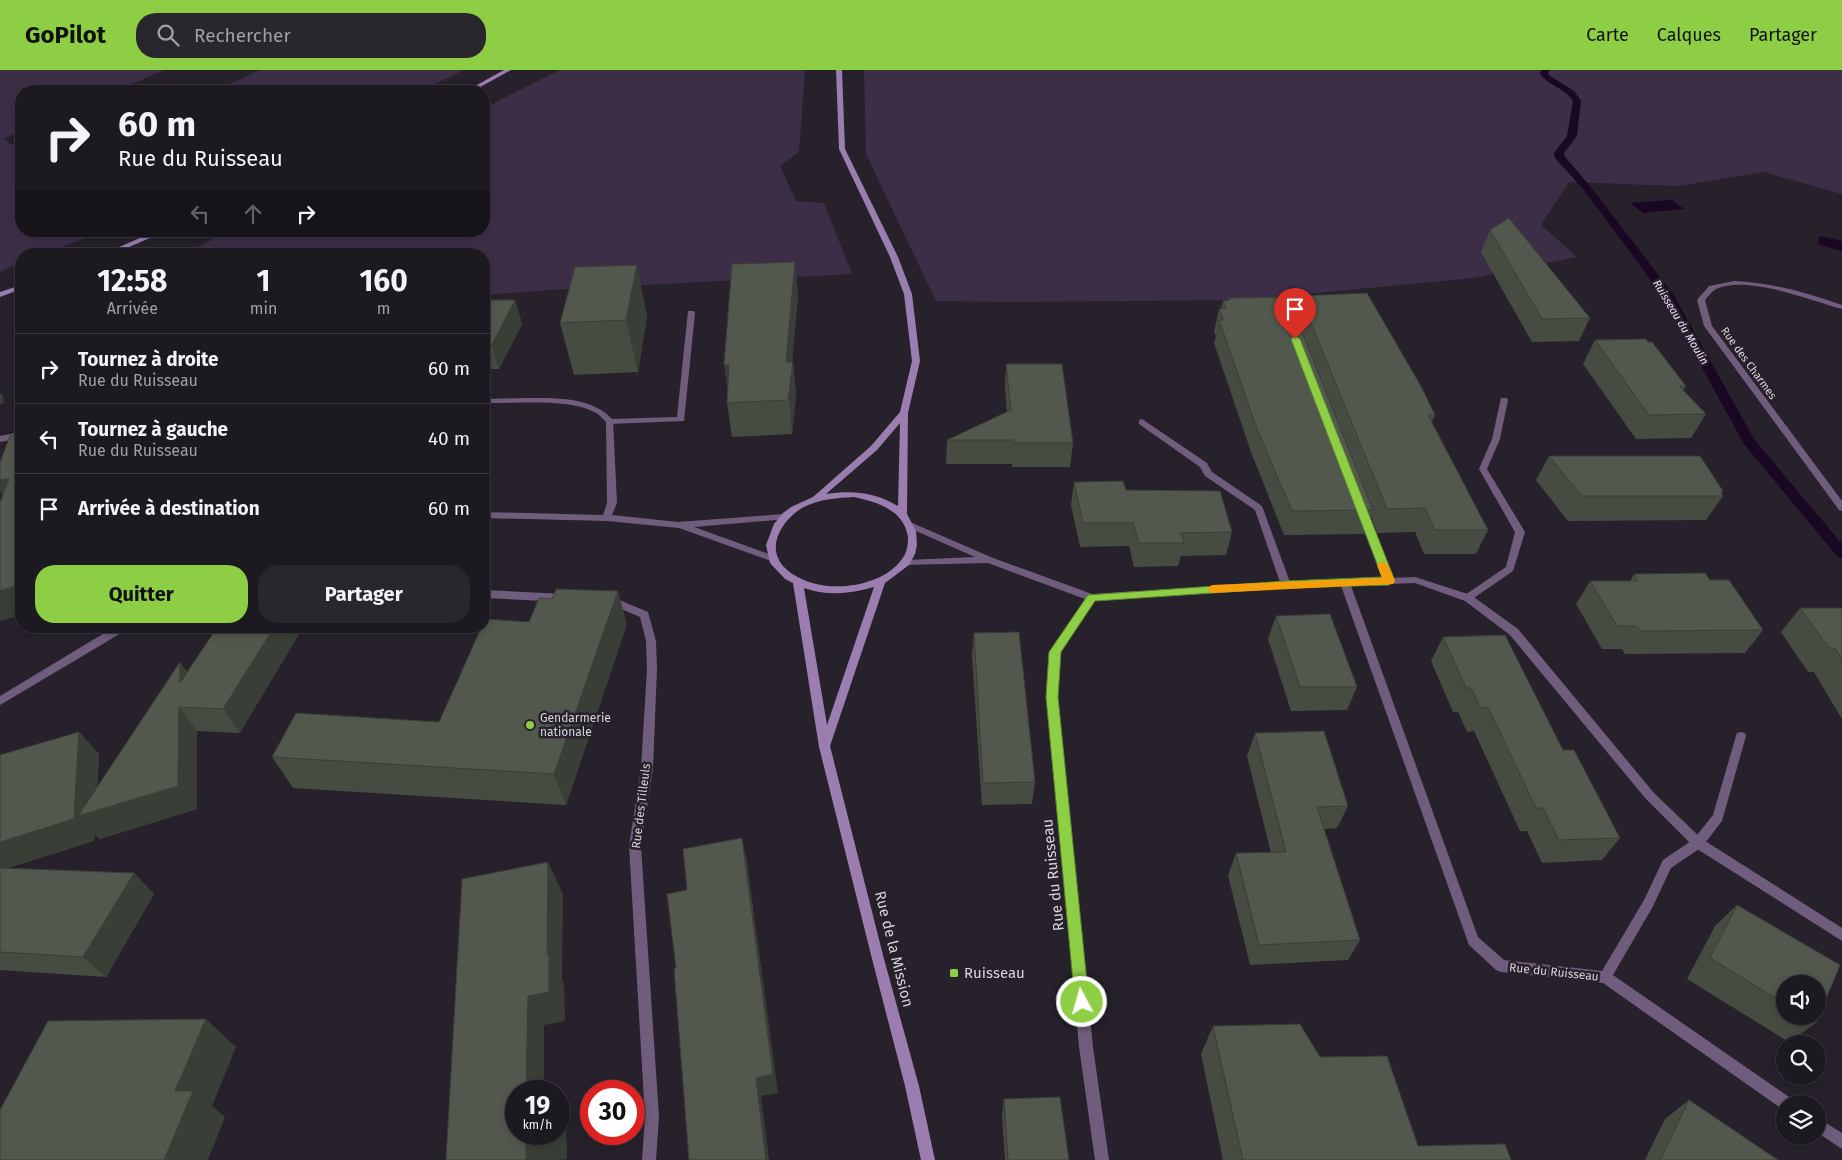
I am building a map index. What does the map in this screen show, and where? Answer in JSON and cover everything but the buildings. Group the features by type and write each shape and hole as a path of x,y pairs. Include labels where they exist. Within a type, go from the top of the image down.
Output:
{"street":[{"path":"480,85 508,70"},
{"path":"839,70 842,149 894,257 908,294 916,361 904,413 902,514"},
{"path":"121,248 148,237"},
{"name":"Rue des Charmes","path":"1842,307 1797,292 1763,285 1734,283 1712,288 1701,300 1708,326 1842,508"},
{"path":"0,295 15,289"},
{"path":"610,422 680,419 691,313"},
{"path":"1468,598 1510,569 1520,532 1483,469 1496,438 1504,400"},
{"path":"490,401 551,402 593,408 604,414 610,422 612,503 607,518"},
{"path":"816,498 874,448 904,413"},
{"path":"1142,422 1204,465 1208,474 1259,508 1286,584"},
{"path":"0,439 15,436"},
{"path":"854,494 873,498 889,505 902,514 910,525 913,537 912,550 906,563 895,574 880,583 860,589 838,591 817,589 798,583 783,572 774,559 771,545 775,531 784,517 798,506 816,498 854,494"},
{"path":"1360,507 1389,581"},
{"path":"490,515 607,518 678,525 784,517"},
{"path":"678,525 774,559"},
{"path":"910,525 990,560 1092,598 1286,584 1416,580 1468,598 1514,632 1650,796 1698,843 1842,935"},
{"path":"906,563 990,560"},
{"name":"Rue de la Mission","path":"798,583 825,748 912,1086 917,1117 928,1160"},
{"path":"825,748 880,583"},
{"name":"Rue du Ruisseau","path":"1344,583 1473,941 1501,966 1605,977 1776,1096"},
{"path":"490,594 574,598"},
{"name":"Rue du Ruisseau","path":"1092,598 1055,652 1052,697 1086,1047 1102,1160"},
{"name":"Rue des Tilleuls","path":"601,599 610,600 644,615 651,641 647,768 634,846 652,1117 649,1160"},
{"path":"0,701 112,633"},
{"name":"Rue du Ruisseau","path":"1605,977 1648,904 1667,864 1698,843 1718,817 1741,736"},
{"path":"1826,1131 1842,1142"}],"shaded area":[{"path":"0,70 164,70 129,85 15,85 15,134 3,139 15,146 15,237 87,237 60,248 15,248 15,266 0,272"},
{"path":"260,70 464,70 433,85 228,85"},
{"path":"560,70 805,70 799,152 780,166 796,201 824,203 852,274 490,295 490,248 195,248 217,237 490,237 490,105"},
{"path":"864,70 1842,70 1842,194 1764,172 1678,186 1569,182 1541,225 1577,257 1473,278 1244,300 936,301 866,154"},
{"path":"1672,200 1684,209 1643,213 1630,203"},
{"path":"1820,236 1842,241 1842,251 1817,244"}],"waterway":[{"name":"Ruisseau du Moulin","path":"1545,70 1544,74 1548,78 1566,89 1577,101 1572,136 1559,153 1560,158 1587,188 1667,294 1749,441 1842,553"}],"slow traffic":[{"path":"1212,589 1286,584 1389,581 1383,565"}],"place":[{"name":"Gendarmerie nationale","path":"530,725"},
{"name":"Ruisseau","path":"954,973"}],"route":[{"path":"1082,1002 1052,697 1055,652 1092,598 1286,584 1389,581 1295,339"}]}
